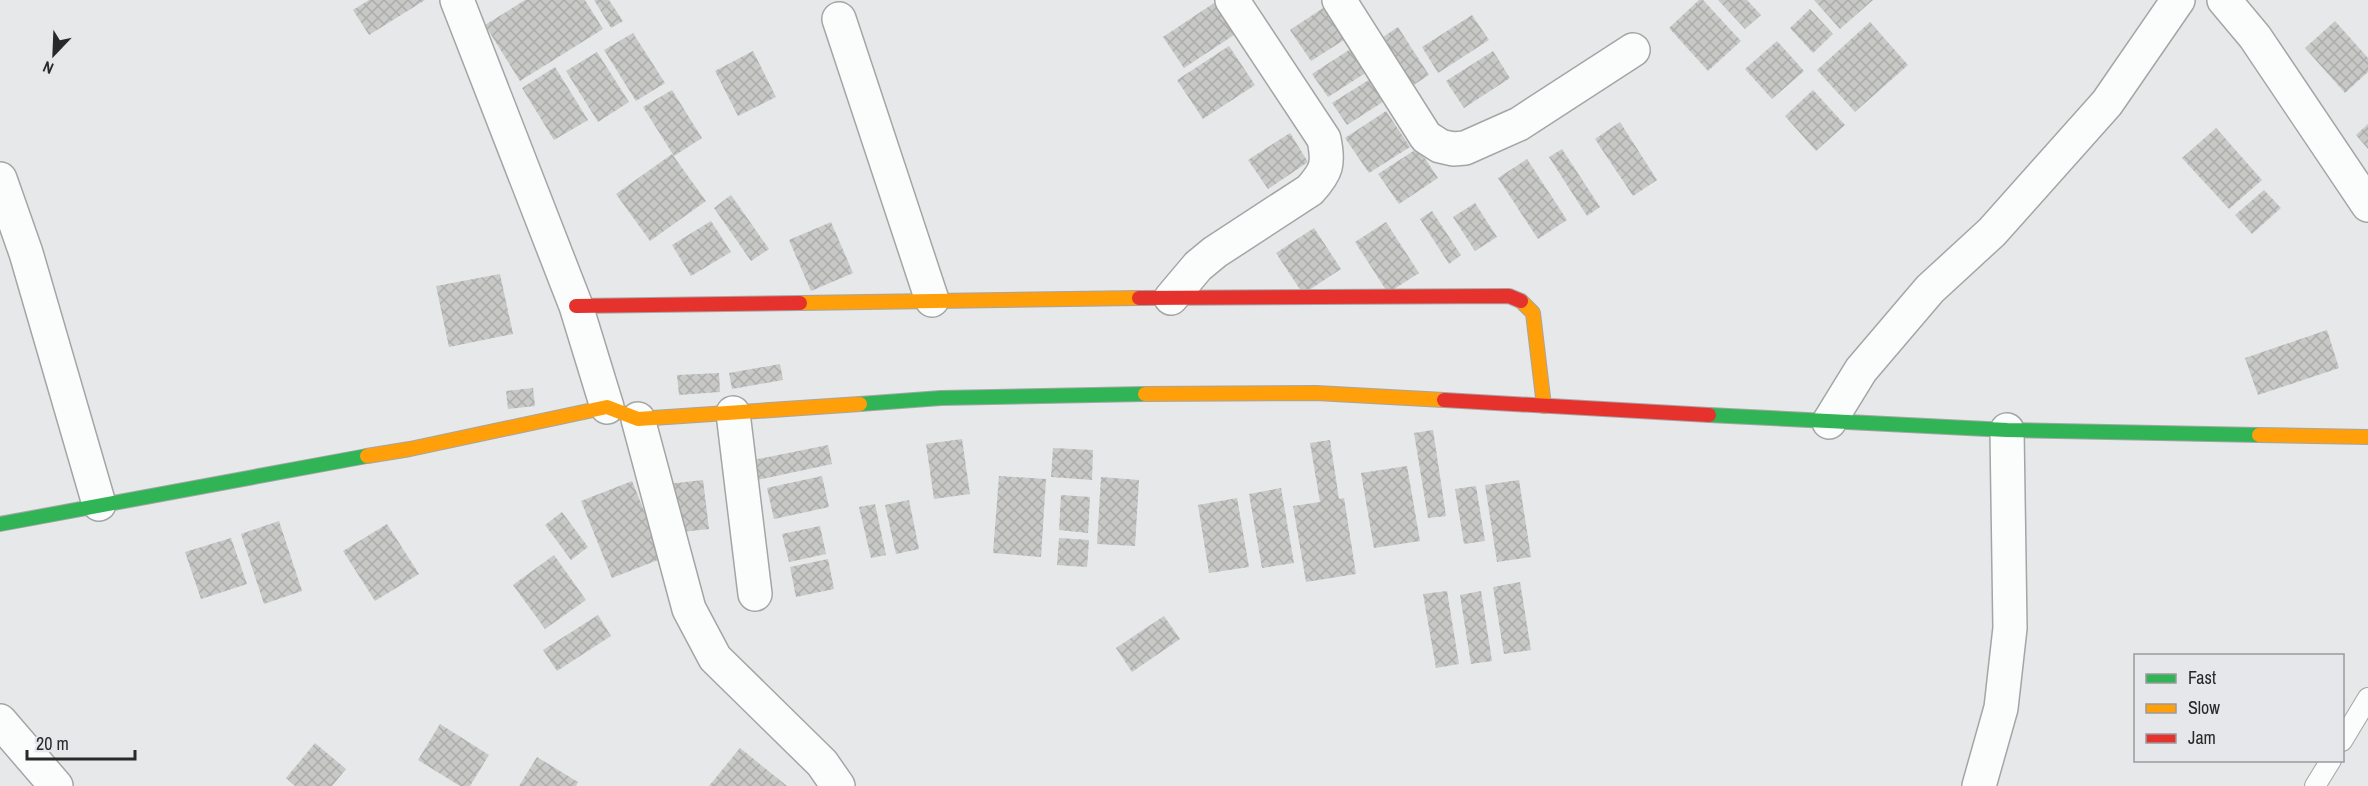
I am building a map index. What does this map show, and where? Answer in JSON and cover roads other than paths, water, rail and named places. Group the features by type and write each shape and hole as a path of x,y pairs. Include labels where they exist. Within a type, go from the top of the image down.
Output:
{"street":[{"path":"457,0 576,306 607,407"},
{"path":"1339,0 1426,136 1440,146 1453,149 1466,148 1519,124 1633,51"},
{"path":"1829,422 1861,370 1930,289 1992,232 2107,103 2178,0"},
{"path":"2224,0 2255,37 2368,205"},
{"path":"1171,298 1198,266 1215,252 1310,190 1323,176 1327,164 1324,139 1239,2"},
{"path":"839,19 932,300"},
{"path":"0,179 26,253 99,504"},
{"path":"576,306 932,300 1509,296 1521,301 1533,313 1544,406"},
{"path":"0,524 99,504 217,485 320,463 410,449 607,407 638,419 941,398 1316,393 2007,430 2368,437"},
{"path":"734,413 755,594"},
{"path":"638,419 689,609 715,657 822,763 838,786"},
{"path":"1979,786 2001,708 2010,628 2007,430"},
{"path":"0,721 56,786"}],"lane":[{"path":"2344,739 2368,698"},
{"path":"2315,786 2330,762"}]}
